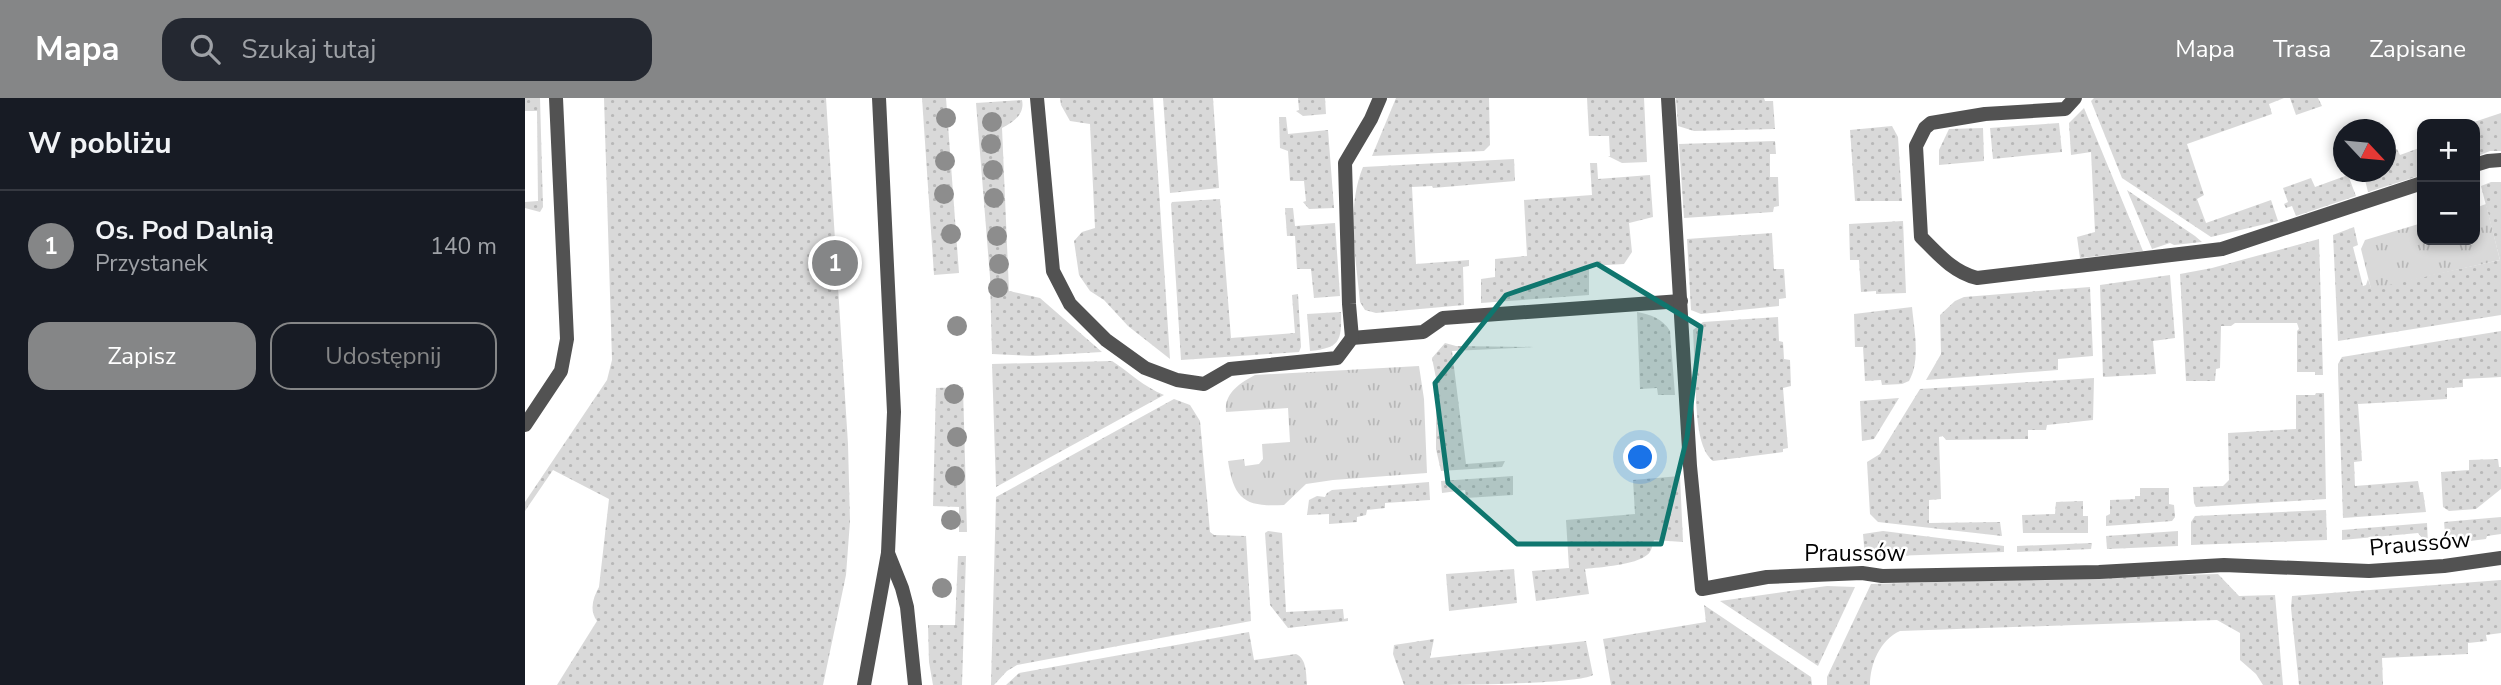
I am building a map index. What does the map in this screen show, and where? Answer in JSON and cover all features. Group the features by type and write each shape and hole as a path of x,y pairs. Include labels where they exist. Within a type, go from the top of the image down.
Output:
{"street":[{"path":"525,425 561,371 567,338 556,98"},
{"path":"864,685 888,553 894,412 879,98"},
{"path":"1037,98 1053,271 1070,304 1119,351 1145,368 1177,380 1204,384 1230,369 1337,358 1352,338 1345,163 1380,98"},
{"name":"Praussów","path":"1668,98 1690,466 1702,589 1767,577 1862,573 1882,576 2092,572 2224,565 2369,571 2444,566 2501,558"},
{"path":"2075,98 2065,109 1985,114 1931,123 1925,128 1916,146 1921,237 1947,263 1968,276 1977,278 2222,249 2417,185"},
{"path":"2480,163 2501,160"},
{"path":"1352,338 1423,332 1443,318 1681,301"},
{"path":"888,553 907,607 915,685"}],"highlighted area":[{"path":"1597,264 1701,327 1687,437 1661,544 1517,544 1448,483 1435,383 1506,295"}],"green space":[{"path":"525,98 540,98 543,207 540,212 525,208 525,202 538,201 537,111 525,111"},
{"path":"604,98 826,98 848,444 850,521 846,575 823,685 557,685 597,621 593,604 599,587 609,499 553,470 525,511 525,502 607,380 612,360"},
{"path":"922,98 946,98 959,273 934,275"},
{"path":"1060,98 1153,98 1170,359 1128,326 1104,300 1090,291 1079,275 1074,241 1082,232 1095,228 1090,124 1070,121"},
{"path":"1163,98 1213,98 1219,188 1170,193"},
{"path":"1298,98 1325,98 1326,114 1303,116 1296,111 1299,110"},
{"path":"1396,98 1489,98 1490,145 1484,151 1372,156"},
{"path":"1587,98 1644,98 1647,162 1622,163 1608,156 1609,136 1589,136"},
{"path":"1676,98 1764,98 1765,101 1773,101 1775,129 1694,131 1678,126"},
{"path":"2094,98 2284,98 2269,104 2272,114 2187,144 2204,195 2197,199 2206,223 2271,200 2278,221 2211,237 2122,178 2091,101"},
{"path":"2290,98 2318,98 2322,106 2296,115"},
{"path":"1022,100 1018,117 1002,128 1009,291 1040,298 1102,352 1033,356 992,354 990,277 976,103"},
{"path":"2084,108 2143,251 2080,258 2077,237 2095,232 2091,152 2071,155 2069,123"},
{"path":"2501,113 2501,151 2480,155 2480,120"},
{"path":"1279,117 1286,117 1288,134 1328,130 1334,208 1309,209 1303,202 1306,201 1304,181 1290,181 1288,151 1280,148"},
{"path":"2059,123 2062,152 1993,159 1990,128"},
{"path":"1892,126 1898,137 1902,201 1855,201 1850,130"},
{"path":"1983,128 1984,161 1939,165 1939,150 1949,129"},
{"path":"1775,141 1776,154 1770,154 1770,177 1778,177 1779,206 1774,207 1773,212 1684,218 1679,144"},
{"path":"2396,149 2400,155 2417,149 2417,177 2368,192 2366,182 2396,182"},
{"path":"1514,159 1515,181 1433,188 1412,187 1416,264 1469,260 1469,266 1463,267 1464,305 1376,313 1365,310 1360,302 1354,234 1355,199 1363,167"},
{"path":"1590,163 1597,163 1598,179 1650,175 1653,217 1629,223 1632,252 1624,264 1589,266 1589,295 1481,303 1481,279 1495,277 1495,259 1527,256 1524,200 1592,195"},
{"path":"2311,178 2315,187 2333,180 2351,182 2356,196 2296,216 2292,206 2286,208 2284,204 2288,202 2283,188"},
{"path":"2501,182 2501,315 2338,341 2333,235 2354,227 2358,245 2353,247 2363,286 2368,279 2371,288 2500,260 2481,186"},
{"path":"2127,190 2202,242 2174,245 2170,243 2152,249"},
{"path":"1220,199 1231,338 1295,333 1292,295 1298,294 1299,352 1181,360 1171,204"},
{"path":"2486,204 2500,260 2371,289 2361,249 2365,240 2417,224 2417,245 2480,245 2480,206"},
{"path":"1285,208 1293,208 1295,226 1335,223 1340,296 1314,298 1311,269 1297,269 1295,236 1287,236"},
{"path":"1903,221 1906,293 1861,292 1859,260 1850,260 1849,224"},
{"path":"1772,233 1774,269 1784,269 1786,298 1779,299 1779,306 1701,314 1691,310 1687,239"},
{"path":"2319,239 2323,375 2297,372 2297,323 2235,323 2221,326 2220,368 2216,369 2215,381 2186,381 2180,274"},
{"path":"2170,275 2175,338 2153,341 2156,374 2103,377 2100,285"},
{"path":"2090,287 2093,356 2058,359 2058,370 1926,380 1941,354 1940,315 1955,301 1964,297"},
{"path":"1912,307 1916,355 1909,381 1882,385 1881,380 1865,381 1863,347 1855,347 1854,314"},
{"path":"1341,312 1341,330 1337,342 1327,348 1310,351 1307,314"},
{"path":"1637,312 1656,318 1670,331 1675,395 1658,395 1657,388 1640,389"},
{"path":"1778,317 1779,341 1783,342 1784,359 1790,360 1791,386 1783,388 1788,448 1783,449 1783,452 1713,461 1703,446 1698,423 1695,380 1698,376 1695,373 1693,330 1703,322"},
{"path":"2501,331 2501,377 2463,379 2463,387 2447,388 2447,399 2358,404 2362,461 2354,462 2355,486 2418,481 2426,512 2343,518 2338,372 2342,357"},
{"path":"1445,343 1456,346 1534,347 1452,351 1466,464 1505,461 1502,467 1441,471 1436,449 1436,378 1432,358"},
{"path":"1112,361 1143,384 1164,395 996,487 992,364"},
{"path":"1419,366 1424,399 1427,473 1306,484 1284,505 1251,502 1238,493 1228,461 1244,459 1245,466 1259,464 1263,459 1262,444 1290,442 1288,408 1226,412 1230,394 1244,381 1255,375"},
{"path":"2094,378 2093,420 2047,425 2046,430 2028,430 2028,439 1946,440 1943,436 1939,437 1941,499 1929,500 1929,523 2000,522 2002,536 1878,522 1870,514 1867,462 1880,454 1920,389"},
{"path":"963,387 967,532 959,532 959,507 933,506 936,388"},
{"path":"2324,393 2326,499 2196,507 2193,487 2223,486 2229,480 2228,433 2296,429 2296,395"},
{"path":"1899,398 1874,439 1862,441 1860,401"},
{"path":"1174,399 1190,405 1200,421 1210,532 1214,535 1246,536 1251,621 1017,665 991,685 996,497"},
{"path":"2498,459 2501,467 2501,489 2476,509 2449,511 2443,507 2441,472 2469,470 2469,460"},
{"path":"1513,476 1513,495 1466,498 1465,490 1442,493 1441,481"},
{"path":"1680,476 1683,542 1654,540 1650,552 1642,558 1617,565 1585,569 1589,594 1536,601 1532,571 1569,568 1566,520 1635,514 1633,480"},
{"path":"1429,482 1430,500 1385,503 1385,508 1367,510 1366,515 1357,517 1357,522 1329,524 1329,514 1307,515 1309,500 1317,496 1325,497 1332,490"},
{"path":"2140,488 2169,488 2169,504 2174,505 2175,517 2172,521 2106,526 2106,516 2110,514 2110,500 2135,499 2135,496 2140,496"},
{"path":"2083,501 2083,516 2088,516 2088,533 2023,533 2022,515 2055,514 2056,502"},
{"path":"2326,510 2327,540 2191,545 2191,522 2195,516"},
{"path":"2501,517 2501,534 2487,536 2486,539 2446,544 2444,522"},
{"path":"2427,523 2428,545 2418,533 2342,540 2342,530"},
{"path":"1883,531 2004,546 2004,552 1865,557 1863,534"},
{"path":"2178,531 2178,546 2107,549 2106,536"},
{"path":"1265,533 1282,533 1286,612 1343,609 1344,619 1348,618 1348,621 1288,628 1270,605"},
{"path":"2092,543 2091,549 2017,552 2017,546"},
{"path":"958,556 966,556 962,685 933,685 928,625 955,625"},
{"path":"1514,569 1517,603 1449,611 1446,574"},
{"path":"2218,574 2239,596 2275,595 2283,685 2263,685 2256,674 2240,660 2240,633 2217,620 1900,631 1887,640 1877,654 1870,685 1827,685 1827,677 1871,584"},
{"path":"2501,580 2501,633 2486,635 2487,641 2468,643 2468,654 2382,658 2383,685 2299,685 2292,596"},
{"path":"1827,586 1855,587 1818,666 1720,601"},
{"path":"1704,605 1811,677 1812,685 1611,685 1603,639 1706,622"},
{"path":"1249,632 1254,660 1296,654 1304,663 1307,685 1006,685 1019,673"},
{"path":"1434,639 1430,658 1586,641 1593,675 1534,683 1404,685 1393,654 1394,645"}],"place":[{"name":"Os. Pod Dalnią","path":"835,263"}]}
